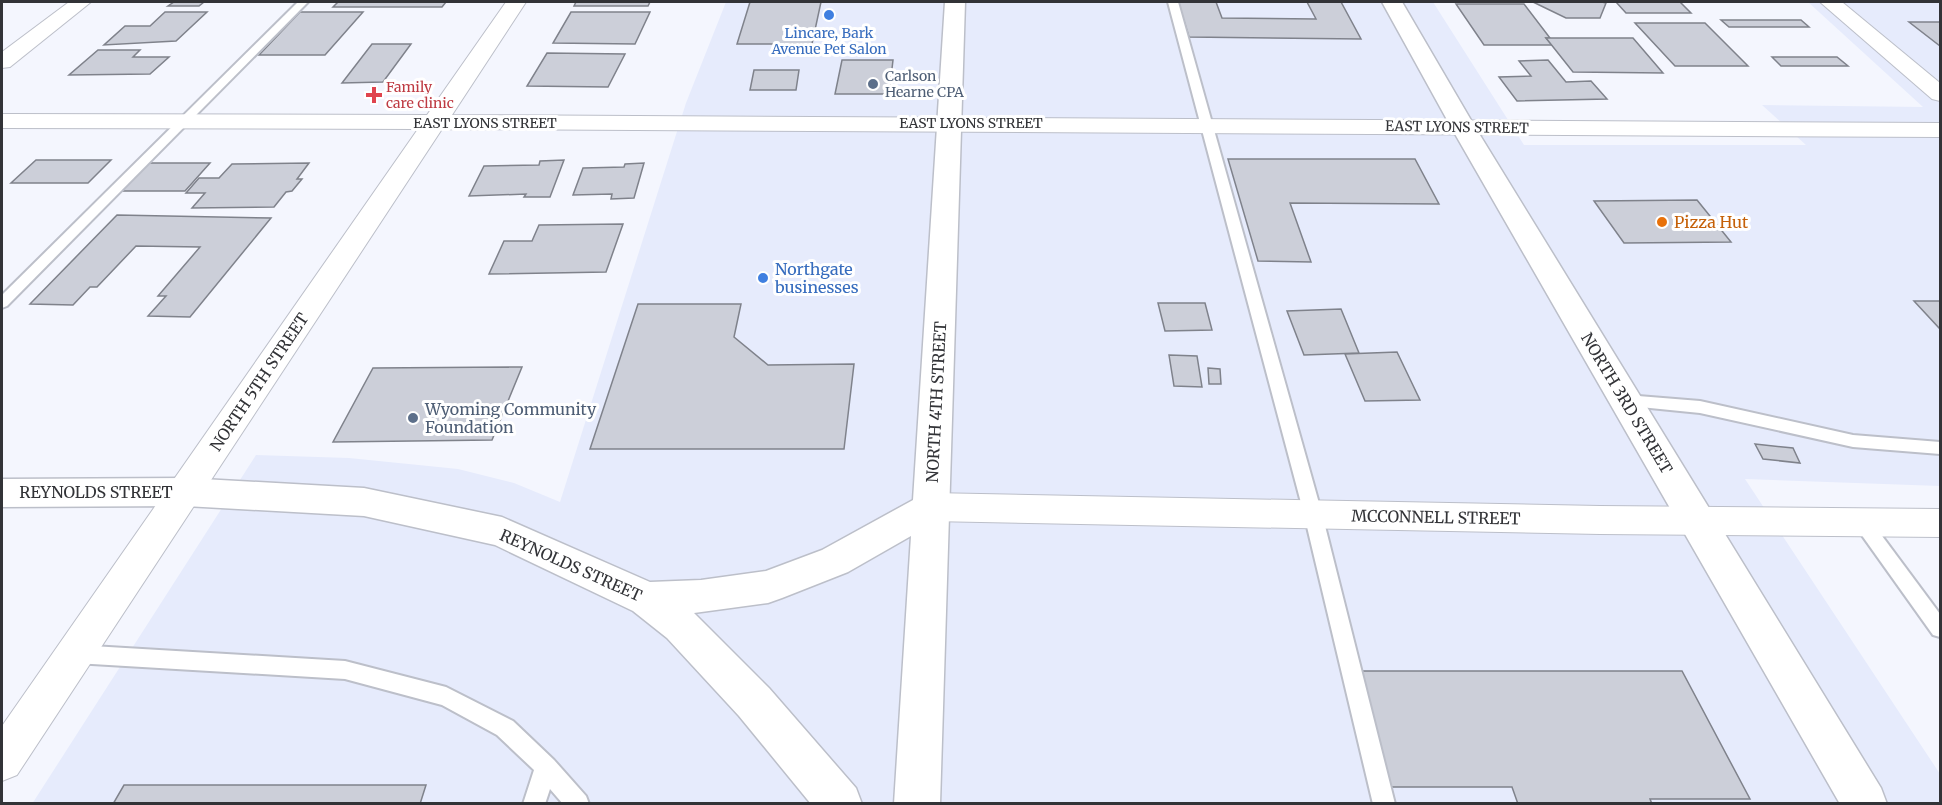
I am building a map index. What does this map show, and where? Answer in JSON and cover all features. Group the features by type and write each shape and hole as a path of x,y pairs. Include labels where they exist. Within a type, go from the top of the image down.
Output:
{"main road":[{"name":"NORTH 4TH STREET","path":"917,804 955,2"},
{"name":"NORTH 3RD STREET","path":"1392,2 1463,127 1865,804"},
{"name":"REYNOLDS STREET","path":"2,493 185,492 364,502 502,532 647,599 681,626 754,702 840,804"},
{"path":"647,599 701,596 768,587 835,561 931,507"}],"street":[{"path":"2,62 81,2"},
{"name":"NORTH 5TH STREET","path":"2,761 516,2"},
{"path":"1830,2 1941,94"},
{"name":"EAST LYONS STREET","path":"2,121 1206,124 1941,130"},
{"name":"MCCONNELL STREET","path":"931,507 1698,521 1941,523"}],"lane":[{"path":"2,303 303,2"},
{"path":"1173,2 1313,514 1384,804"},
{"path":"1626,401 1700,407 1853,441 1941,448"},
{"path":"1862,522 1941,628"},
{"path":"75,654 345,670 446,697 505,728 546,767 578,804"},
{"path":"534,804 546,767"}],"shaded area":[{"path":"726,2 1433,2 1524,145 1806,145 1762,105 1923,107 1808,2 1940,2 1940,486 1745,479 1940,774 1940,803 32,804 256,455 349,458 458,469 514,483 560,502 686,103"}],"building":[{"path":"174,2 204,2 199,6 168,6"},
{"path":"338,2 446,2 442,7 333,7"},
{"path":"576,2 650,2 648,6 574,6"},
{"path":"750,2 821,2 812,44 737,44"},
{"path":"1178,2 1216,2 1222,18 1316,19 1307,2 1341,2 1361,39 1189,37"},
{"path":"1533,2 1606,3 1600,18 1566,18"},
{"path":"1616,2 1680,2 1691,13 1626,13"},
{"path":"1456,4 1524,4 1550,38 1546,38 1552,45 1484,45"},
{"path":"165,12 207,12 176,41 104,45 125,26 150,26"},
{"path":"300,12 363,12 325,55 259,55"},
{"path":"571,12 650,12 635,44 553,43"},
{"path":"1721,20 1801,20 1809,27 1729,27"},
{"path":"1909,22 1940,22 1940,46"},
{"path":"1635,23 1705,23 1748,66 1675,66"},
{"path":"1546,38 1633,38 1663,73 1573,72"},
{"path":"372,44 411,44 383,82 342,83"},
{"path":"98,50 140,50 133,57 169,57 150,74 69,75"},
{"path":"547,53 625,54 608,87 527,86"},
{"path":"1772,57 1837,57 1848,66 1781,66"},
{"path":"842,60 893,60 889,94 835,94"},
{"path":"1548,60 1566,82 1591,81 1607,99 1517,101 1499,77 1531,76 1519,61"},
{"path":"754,70 799,70 796,90 750,90"},
{"path":"1228,159 1415,159 1439,204 1290,203 1311,262 1258,261"},
{"path":"36,160 111,160 88,183 11,183"},
{"path":"564,160 550,197 524,197 526,194 469,196 484,166 539,165 540,161"},
{"path":"146,163 210,163 185,191 118,191"},
{"path":"309,163 297,179 302,179 292,191 286,192 274,207 192,208 205,193 186,193 199,178 219,178 232,164"},
{"path":"644,163 634,198 611,199 612,194 573,195 583,168 624,167 625,164"},
{"name":"Pizza Hut","path":"1697,200 1731,242 1624,243 1594,201"},
{"path":"117,215 271,218 190,317 148,316 166,296 158,296 200,247 136,246 97,287 90,287 73,305 30,304"},
{"path":"623,224 606,272 489,274 504,241 532,241 539,225"},
{"path":"1914,301 1940,301 1940,329"},
{"path":"1158,303 1205,303 1212,330 1165,331"},
{"path":"638,304 741,304 734,337 768,365 854,364 844,449 590,449"},
{"path":"1341,309 1359,353 1304,355 1287,311"},
{"path":"1397,352 1420,400 1365,401 1345,354"},
{"path":"1169,355 1197,356 1202,387 1174,386"},
{"path":"522,367 492,440 333,442 373,368"},
{"path":"1208,368 1220,369 1221,384 1209,384"},
{"path":"1755,444 1793,448 1800,463 1763,459"},
{"path":"1357,671 1682,671 1750,799 1650,799 1652,804 1518,804 1512,787 1390,787"},
{"path":"124,785 426,785 420,804 113,804"}],"place":[{"name":"Lincare, Bark Avenue Pet Salon","path":"829,15"},
{"name":"Carlson Hearne CPA","path":"873,84"},
{"name":"Family care clinic","path":"374,95"},
{"name":"Pizza Hut","path":"1662,222"},
{"name":"Northgate businesses","path":"763,278"},
{"name":"Wyoming Community Foundation","path":"413,418"}]}
